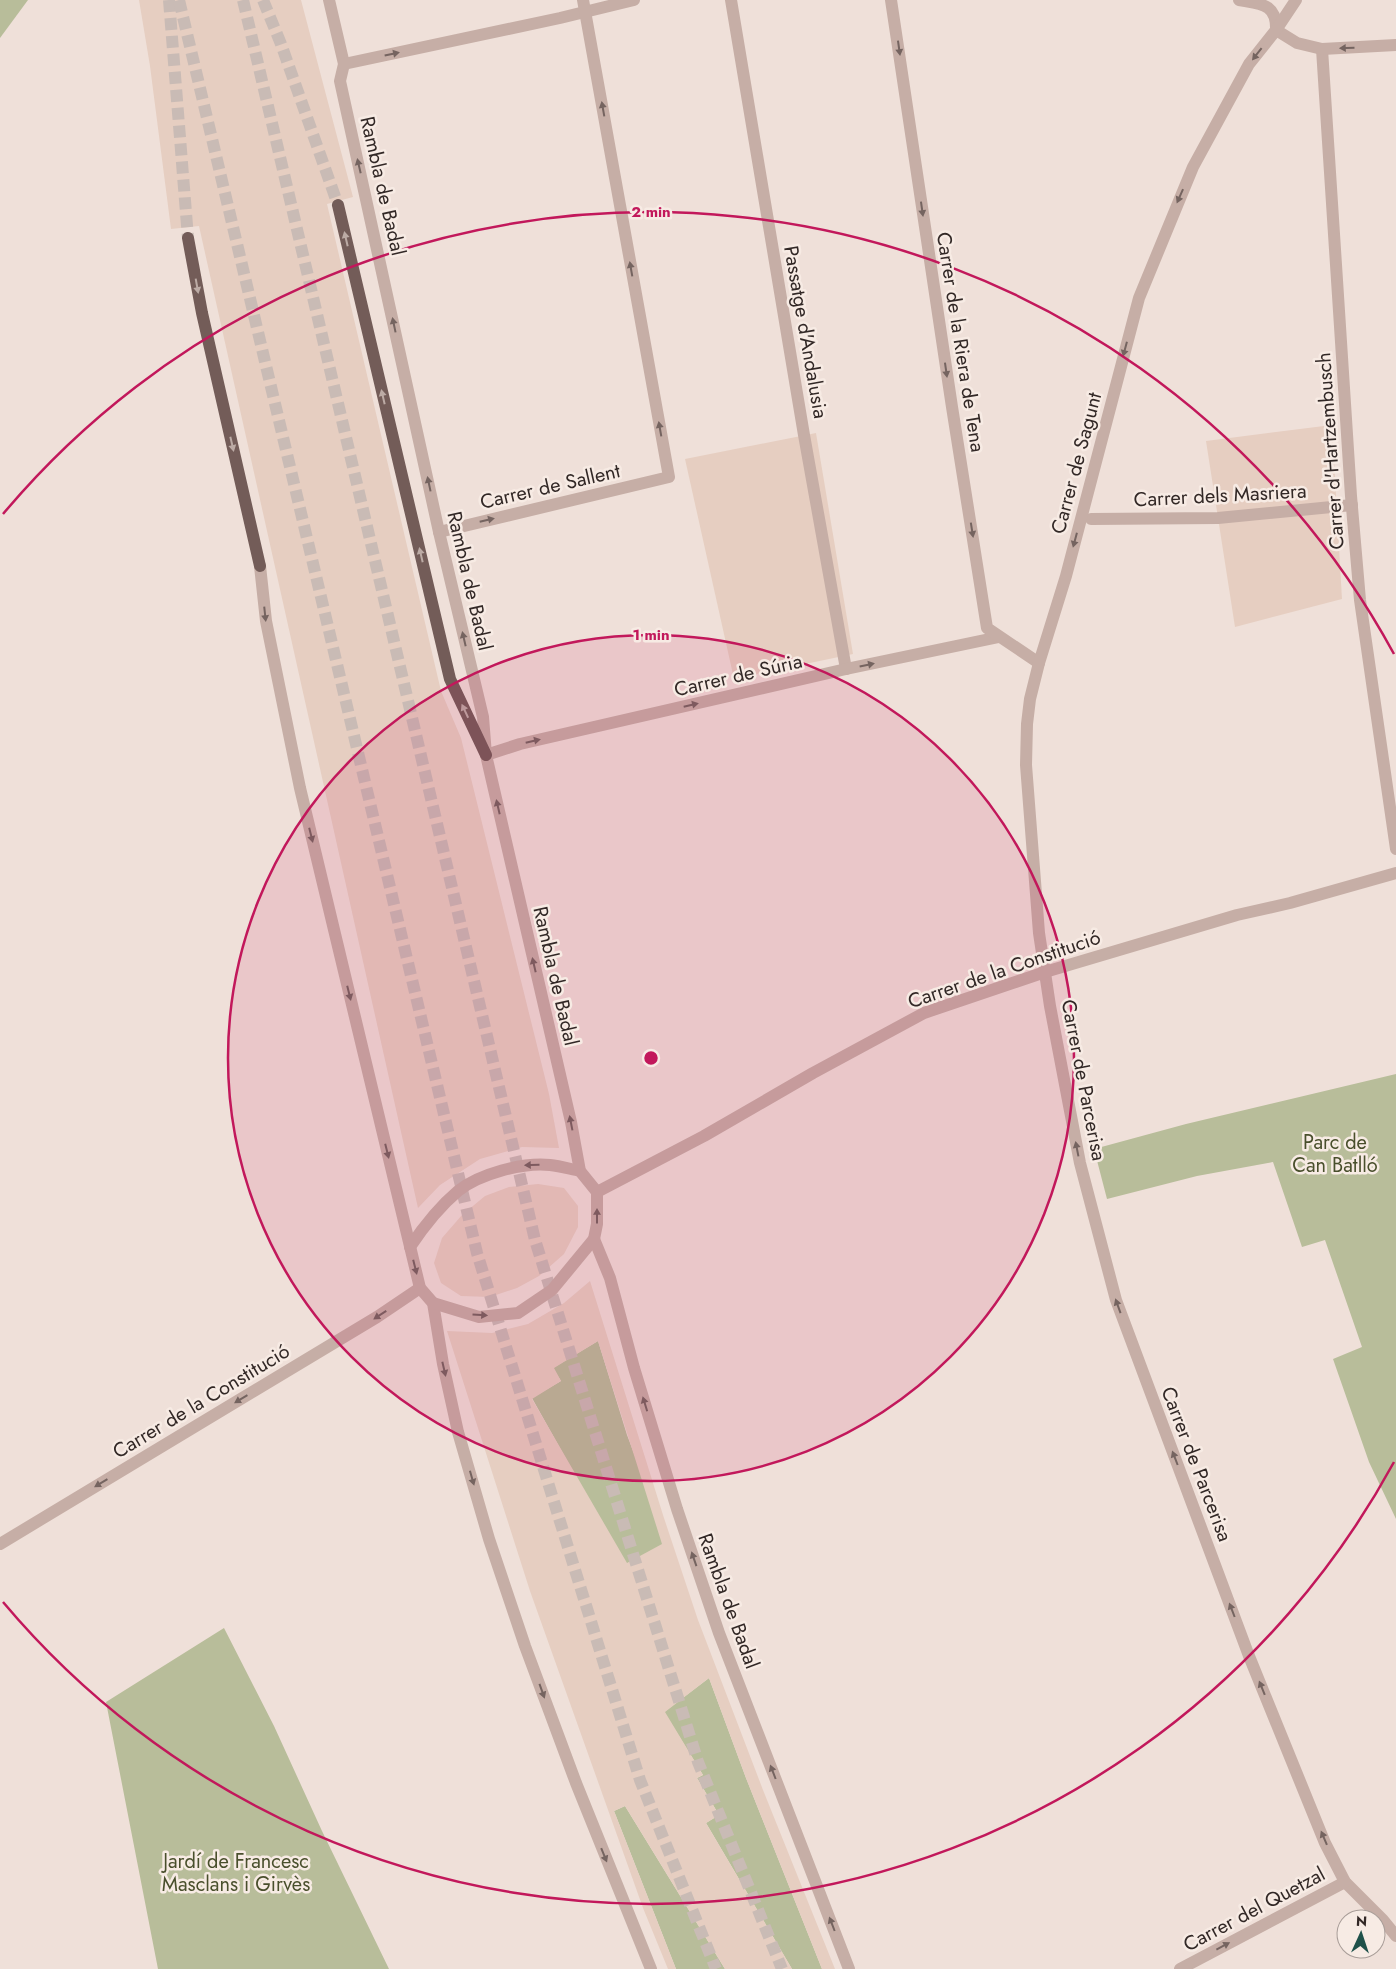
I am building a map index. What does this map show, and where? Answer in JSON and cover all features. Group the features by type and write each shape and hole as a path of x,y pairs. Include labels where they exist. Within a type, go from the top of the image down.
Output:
{"main road":[{"path":"338,205 450,678 486,755"},
{"path":"188,238 202,313 260,566"}],"street":[{"name":"Rambla de Badal","path":"329,0 344,64 340,81 439,532 483,717 486,755 571,1122 580,1171 597,1192 597,1224 594,1239 610,1278 634,1368 677,1510 719,1633 849,1969"},
{"path":"344,64 584,6 634,0"},
{"name":"Passatge d'Andalusia","path":"731,0 804,435 846,669"},
{"name":"Carrer de la Riera de Tena","path":"891,0 950,397 987,628 1039,664"},
{"path":"1239,0 1263,4 1269,8 1276,22 1276,30 1297,43 1322,49 1396,45"},
{"name":"Carrer de Sagunt","path":"1045,972 1039,933 1026,764 1030,699 1039,664 1066,576 1139,298 1193,167 1249,64 1276,30 1296,0"},
{"name":"Carrer de Sallent","path":"439,532 669,477 584,6"},
{"name":"Carrer d'Hartzembusch","path":"1322,49 1360,600 1396,849"},
{"name":"Carrer dels Masriera","path":"1090,519 1218,518 1352,505"},
{"path":"260,566 266,621 300,788 420,1288 433,1303 443,1364 458,1432 489,1539 525,1646 576,1783 651,1969"},
{"name":"Carrer de Súria","path":"486,755 520,744 846,669 999,637"},
{"name":"Carrer de la Constitució","path":"597,1192 704,1136 813,1073 924,1013 1045,972 1237,915 1290,903 1396,873"},
{"name":"Carrer de Parcerisa","path":"1045,972 1080,1163 1116,1300 1249,1656 1325,1843 1345,1882 1383,1920 1396,1936"},
{"path":"410,1247 429,1220 460,1189 493,1172 521,1166 549,1165 580,1171"},
{"path":"433,1303 479,1317 518,1313 552,1290 594,1239"},
{"name":"Carrer de la Constitució","path":"0,1544 377,1317 420,1288"},
{"name":"Carrer del Quetzal","path":"1180,1969 1345,1882"}],"green space":[{"path":"0,0 28,0 0,38"},
{"name":"Parc de Can Batlló","path":"1396,1074 1396,1519 1369,1462 1333,1359 1362,1347 1325,1240 1302,1247 1273,1162 1197,1176 1107,1199 1094,1149 1186,1124"},
{"path":"598,1341 627,1435 666,1538 656,1620 532,1398 561,1381 553,1368"},
{"name":"Jardí de Francesc Masclans i Girvès","path":"224,1628 274,1726 322,1831 389,1969 158,1969 106,1702"},
{"path":"709,1678 746,1778 822,1969 792,1969 706,1823 719,1815 697,1778 703,1775 664,1712"},
{"path":"625,1806 725,1969 676,1969 614,1811"}],"shaded area":[{"path":"139,0 301,0 353,197 327,204 441,691 461,738 549,1094 559,1148 522,1147 480,1159 440,1185 418,1208 199,226 171,229 150,66"},
{"path":"1332,425 1342,599 1235,627 1206,441"},
{"path":"816,433 853,654 734,679 685,459"},
{"path":"538,1184 564,1188 578,1206 578,1227 564,1254 539,1276 517,1288 490,1297 461,1296 441,1283 434,1263 442,1238 462,1215 485,1196 509,1187"},
{"path":"590,1281 698,1620 763,1790 835,1969 822,1969 746,1778 709,1678 665,1712 703,1775 697,1778 719,1815 706,1823 792,1969 725,1969 625,1806 614,1811 676,1969 668,1969 643,1908 530,1591 447,1331 492,1333 528,1324 564,1303","holes":["598,1341 662,1544 627,1563 532,1399 561,1381 554,1368"]}],"tunnel":[{"path":"169,0 188,238"},
{"path":"179,0 477,1253 640,1780 716,1969"},
{"path":"243,0 535,1240 698,1762 782,1969"},
{"path":"263,0 281,44 338,205"}]}
